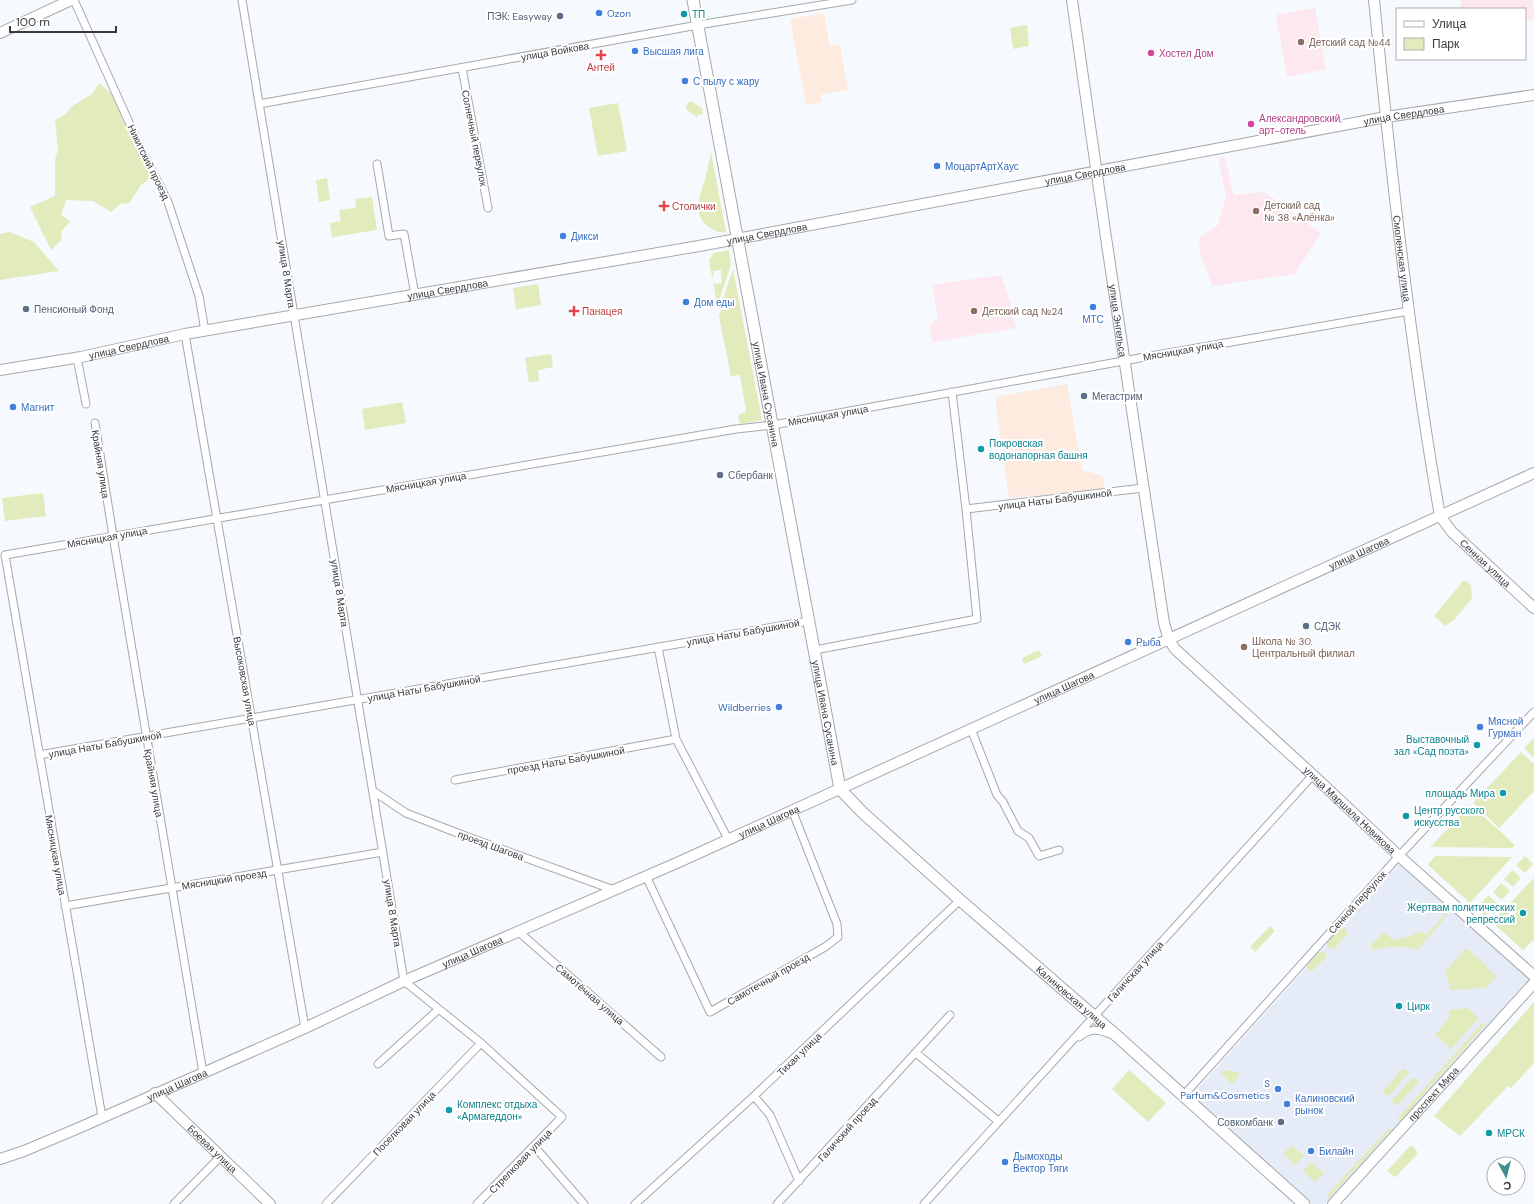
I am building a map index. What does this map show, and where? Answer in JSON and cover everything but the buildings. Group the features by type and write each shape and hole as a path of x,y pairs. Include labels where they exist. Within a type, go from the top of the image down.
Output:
{"main road":[{"path":"0,33 58,3 70,0"},
{"name":"улица Ивана Сусанина","path":"693,0 840,789"},
{"name":"улица Энгельса","path":"1072,0 1143,488 1164,623 1169,640"},
{"name":"Смоленская улица","path":"1374,0 1409,311 1440,516"},
{"name":"улица Свердлова","path":"0,370 77,358 185,334 738,239 1386,117 1534,95"},
{"name":"улица Шагова","path":"0,1158 33,1148 305,1028 404,981 646,876 1169,640 1534,473"},
{"name":"Сенная улица","path":"1440,516 1452,532 1534,608"},
{"name":"улица Маршала Новикова","path":"1169,640 1175,649 1313,774 1399,856 1534,976"},
{"name":"Калиновская улица","path":"840,789 862,812 960,900 1093,1017 1118,1037 1304,1204"},
{"name":"проспект Мира","path":"1333,1204 1534,983"},
{"name":"Боевая улица","path":"155,1094 270,1204"}],"street":[{"name":"Никитский проезд","path":"74,0 141,149 168,202 198,296 205,331"},
{"name":"улица 8 Марта","path":"242,0 404,981"},
{"name":"улица Войкова","path":"259,104 698,25 852,0"},
{"name":"Солнечный переулок","path":"462,68 488,208"},
{"path":"377,164 389,236 404,234 415,295"},
{"name":"Мясницкая улица","path":"102,1117 5,555 736,429 773,425 1125,360 1409,311"},
{"name":"Высоковская улица","path":"185,334 305,1028"},
{"path":"77,358 86,404"},
{"path":"815,650 977,619 952,392"},
{"name":"Крайняя улица","path":"95,423 203,1073"},
{"name":"улица Наты Бабушкиной","path":"966,509 1143,488"},
{"name":"улица Наты Бабушкиной","path":"39,755 809,621"},
{"path":"658,647 676,739 728,839"},
{"name":"Сенной переулок","path":"1183,1096 1399,856 1534,712"},
{"path":"970,729 997,796 1003,802 1018,831 1029,838 1040,856 1059,850"},
{"name":"проезд Наты Бабушкиной","path":"456,780 676,739"},
{"name":"Галичская улица","path":"924,1204 1313,774"},
{"name":"проезд Шагова","path":"373,791 406,812 460,834 614,890"},
{"name":"Самотечный проезд","path":"646,876 710,1012 825,947 838,937 838,924 792,810"},
{"name":"Мясницкий проезд","path":"65,906 383,852"},
{"name":"Тихая улица","path":"635,1204 754,1096 960,900"},
{"name":"Самотёчная улица","path":"519,932 662,1057"},
{"path":"404,981 482,1042"},
{"path":"378,1064 439,1009"},
{"name":"Галичский проезд","path":"778,1204 950,1015"},
{"path":"1069,1044 1084,1033 1092,1030 1099,1029 1118,1037"},
{"name":"Стрелковая улица","path":"477,1204 562,1117 482,1042"},
{"name":"Поселковая улица","path":"326,1204 482,1042"},
{"path":"916,1053 998,1121"},
{"path":"754,1096 770,1115 799,1180"},
{"path":"534,1146 584,1204"},
{"path":"174,1204 221,1156"}],"shaded area":[{"path":"1459,0 1533,0 1534,19 1526,20 1526,8 1460,8 1461,1"},
{"name":"Детский сад №44","path":"1315,8 1326,69 1287,77 1276,15"},
{"path":"824,13 830,46 840,44 848,90 820,95 822,102 806,105 790,19"},
{"name":"Детский сад № 38 «Алёнка»","path":"1225,157 1234,195 1264,192 1321,233 1295,274 1212,286 1200,252 1199,238 1218,225 1226,196 1218,158"},
{"name":"Детский сад №24","path":"1001,275 1016,328 932,342 930,325 938,319 932,285"},
{"path":"1067,384 1082,470 1103,476 1105,489 1009,498 995,397"},
{"path":"1399,864 1530,980 1325,1204 1312,1204 1191,1096"}],"green space":[{"path":"1027,25 1029,46 1013,49 1010,28"},
{"path":"99,83 112,94 118,104 122,119 152,177 141,185 129,203 120,204 111,212 93,201 66,200 61,215 70,221 61,232 62,239 51,250 30,207 55,196 55,160 58,149 55,120 67,113 71,107 92,94"},
{"path":"690,101 702,108 703,114 697,115 698,118 685,108"},
{"path":"618,103 627,151 598,156 589,108"},
{"path":"711,152 726,232 713,230 709,227 703,222 699,211 699,198"},
{"path":"327,178 330,200 319,202 316,180"},
{"path":"372,197 377,230 332,237 330,223 341,221 339,210 356,208 355,199"},
{"path":"9,232 34,242 59,271 0,280 0,234"},
{"path":"729,250 731,265 717,306 713,279 715,284 722,283 721,270 713,271 712,277 709,260 714,253"},
{"path":"733,269 762,420 740,424 738,415 746,412 740,375 731,376 719,316"},
{"path":"538,284 541,305 516,309 513,288"},
{"path":"551,354 553,367 538,370 539,381 529,382 525,358"},
{"path":"402,402 406,423 365,430 362,409"},
{"path":"43,493 46,516 5,521 2,498"},
{"path":"1464,580 1471,585 1472,598 1455,619 1445,626 1434,616"},
{"path":"1039,650 1042,656 1024,664 1022,658"},
{"path":"1534,738 1534,758 1524,748"},
{"path":"1521,752 1534,764 1534,791 1499,828 1473,803"},
{"path":"1471,805 1515,845 1512,848 1430,847"},
{"path":"1435,856 1512,857 1470,903 1428,865"},
{"path":"1525,856 1533,864 1525,873 1516,865"},
{"path":"1513,870 1521,878 1513,887 1504,879"},
{"path":"1534,878 1534,939 1523,950 1492,922"},
{"path":"1501,883 1510,891 1501,900 1493,892"},
{"path":"1488,895 1497,903 1485,916 1477,909"},
{"path":"1446,913 1448,914 1418,950 1407,947 1395,947 1372,951 1372,944 1384,932 1393,940 1410,936 1418,932 1422,932 1426,935"},
{"path":"1270,926 1275,931 1255,952 1250,947"},
{"path":"1344,928 1347,931 1347,935 1334,949 1327,947 1327,942 1339,929"},
{"path":"1466,948 1473,953 1472,954 1476,958 1477,956 1480,959 1479,960 1487,965 1486,967 1489,970 1490,969 1496,977 1486,988 1449,990 1449,983 1445,972"},
{"path":"1324,951 1327,954 1326,957 1312,971 1309,971 1307,969 1307,965 1319,952"},
{"path":"1534,1002 1534,1063 1511,1088 1508,1086 1460,1136 1434,1116"},
{"path":"1468,1008 1479,1018 1451,1049 1435,1035 1448,1019 1450,1010"},
{"path":"1483,1022 1486,1024 1400,1121 1398,1118"},
{"path":"1403,1068 1409,1073 1388,1097 1382,1092"},
{"path":"1129,1070 1166,1103 1148,1122 1112,1089"},
{"path":"1224,1070 1238,1072 1240,1075 1232,1084 1221,1073"},
{"path":"1413,1077 1419,1082 1397,1106 1391,1101"},
{"path":"1389,1128 1391,1130 1329,1198 1326,1196"},
{"path":"1291,1145 1304,1156 1295,1165 1283,1154"},
{"path":"1411,1145 1417,1151 1417,1154 1396,1177 1393,1176 1387,1171"},
{"path":"1311,1162 1324,1173 1315,1182 1303,1171"}],"place":[{"name":"Ozon","path":"599,13"},
{"name":"ТП","path":"684,14"},
{"name":"ПЭК: Easyway","path":"560,16"},
{"name":"Детский сад №44","path":"1301,42"},
{"name":"Высшая лига","path":"635,51"},
{"name":"Хостел Дом","path":"1151,53"},
{"name":"Антей","path":"601,55"},
{"name":"С пылу с жару","path":"685,81"},
{"name":"Александровский, арт-отель","path":"1251,124"},
{"name":"МоцартАртХаус","path":"937,166"},
{"name":"Столички","path":"664,206"},
{"name":"Детский сад № 38 «Алёнка»","path":"1256,211"},
{"name":"Дикси","path":"563,236"},
{"name":"Дом еды","path":"686,302"},
{"name":"МТС","path":"1093,307"},
{"name":"Пенсионый Фонд","path":"26,309"},
{"name":"Панацея","path":"574,311"},
{"name":"Детский сад №24","path":"974,311"},
{"name":"Мегастрим","path":"1084,396"},
{"name":"Магнит","path":"13,407"},
{"name":"Покровская водонапорная башня","path":"981,449"},
{"name":"Сбербанк","path":"720,475"},
{"name":"СДЭК","path":"1306,626"},
{"name":"Рыба","path":"1128,642"},
{"name":"Школа № 30. Центральный филиал","path":"1244,647"},
{"name":"Wildberries","path":"779,707"},
{"name":"Мясной Гурман","path":"1480,727"},
{"name":"Выставочный зал «Сад поэта»","path":"1477,745"},
{"name":"площадь Мира","path":"1503,793"},
{"name":"Центр русского искусства","path":"1406,816"},
{"name":"Жертвам политических репрессий","path":"1523,913"},
{"name":"Цирк","path":"1399,1006"},
{"name":"S Parfum&Cosmetics","path":"1278,1089"},
{"name":"Калиновский рынок","path":"1287,1104"},
{"name":"Комплекс отдыха «Армагеддон»","path":"449,1110"},
{"name":"Совкомбанк","path":"1281,1122"},
{"name":"МРСК","path":"1489,1133"},
{"name":"Билайн","path":"1311,1151"},
{"name":"Дымоходы Вектор Тяги","path":"1005,1162"}]}
